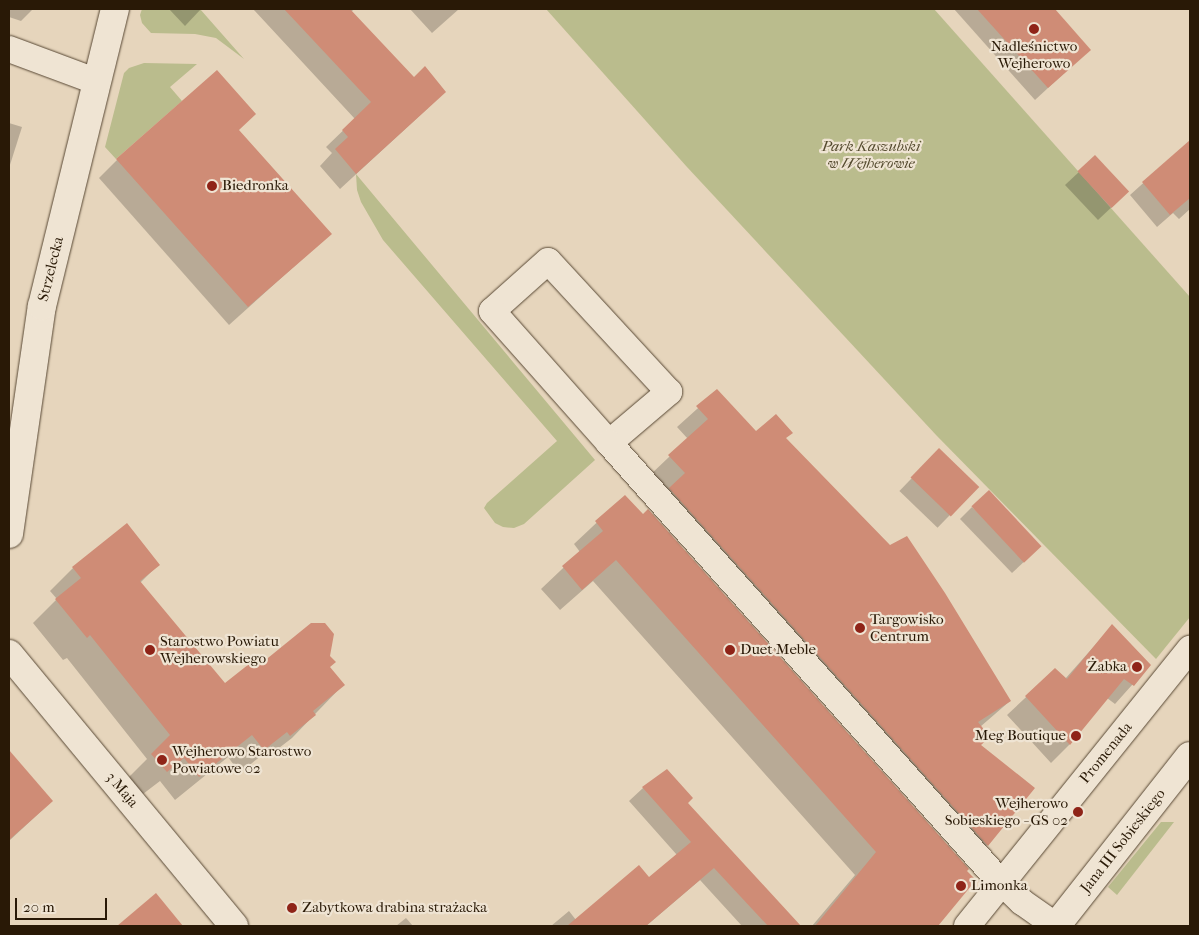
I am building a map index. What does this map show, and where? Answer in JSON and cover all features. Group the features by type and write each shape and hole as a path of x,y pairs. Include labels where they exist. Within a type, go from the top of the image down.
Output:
{"street":[{"name":"Strzelecka","path":"9,534 42,306 95,81 114,9"},
{"path":"9,49 95,81"},
{"path":"609,444 669,392 548,262 492,311 609,444 1001,883 1022,902 1056,926"},
{"name":"Promenada","path":"967,926 1190,650"},
{"name":"3 Maja","path":"9,654 234,926"},
{"name":"Jana III Sobieskiego","path":"1056,926 1190,756"}],"green space":[{"path":"142,9 200,9 244,59 216,38 195,34 151,33 142,23 140,15"},
{"name":"Park Kaszubski w Wejherowie","path":"546,9 934,9 1190,297 1190,617 1156,659 937,436 687,167"},
{"path":"144,63 197,64 170,87 182,101 116,159 105,147 124,73 129,68"},
{"path":"356,174 595,460 524,524 514,528 503,527 495,523 484,508 487,503 557,441 383,240 361,202 357,190"},
{"path":"1161,822 1174,822 1117,895 1108,887"}],"building":[{"path":"284,9 350,9 414,77 425,66 446,92 356,174 335,149 348,137 342,130 371,102"},
{"name":"Nadleśnictwo Wejherowo","path":"977,9 1055,9 1091,50 1048,88"},
{"name":"Biedronka","path":"217,70 256,114 239,130 332,234 248,307 116,159"},
{"path":"1190,140 1190,198 1170,215 1142,182"},
{"path":"1095,155 1129,192 1112,208 1077,171"},
{"name":"Targowisko Centrum","path":"717,389 756,431 776,414 793,433 786,438 890,545 907,536 945,593 1011,701 978,722 990,737 981,745 1035,788 988,846 669,488 685,473 668,455 708,419 696,406"},
{"path":"939,448 979,487 951,516 911,477"},
{"path":"989,490 1042,546 1024,563 971,506"},
{"path":"625,495 643,514 648,509 969,869 967,871 976,880 938,926 815,926 876,852 616,560 582,590 562,566 603,531 595,521"},
{"name":"Starostwo Powiatu Wejherowskiego","path":"127,523 160,565 140,581 225,683 259,656 263,662 311,623 325,623 334,634 330,656 336,662 330,667 345,685 313,711 316,715 290,736 287,732 264,750 252,735 199,777 184,758 167,772 151,754 170,735 90,635 87,638 55,599 81,578 72,567"},
{"path":"1112,624 1151,665 1134,686 1124,679 1070,745 1025,696 1055,668 1067,679"},
{"path":"9,750 53,801 9,840"},
{"path":"667,769 693,798 688,803 801,926 768,926 714,868 646,926 567,926 639,865 649,877 691,842 642,787"},
{"path":"156,893 183,926 117,926"}],"place":[{"name":"Nadleśnictwo Wejherowo","path":"1034,29"},
{"name":"Biedronka","path":"212,186"},
{"name":"Targowisko Centrum","path":"860,628"},
{"name":"Starostwo Powiatu Wejherowskiego","path":"150,650"},
{"name":"Duet Meble","path":"730,650"},
{"name":"Żabka","path":"1137,667"},
{"name":"Meg Boutique","path":"1076,736"},
{"name":"Wejherowo Starostwo Powiatowe 02","path":"162,760"},
{"name":"Wejherowo Sobieskiego - GS 02","path":"1078,812"},
{"name":"Limonka","path":"961,886"},
{"name":"Zabytkowa drabina strażacka","path":"292,908"}]}
